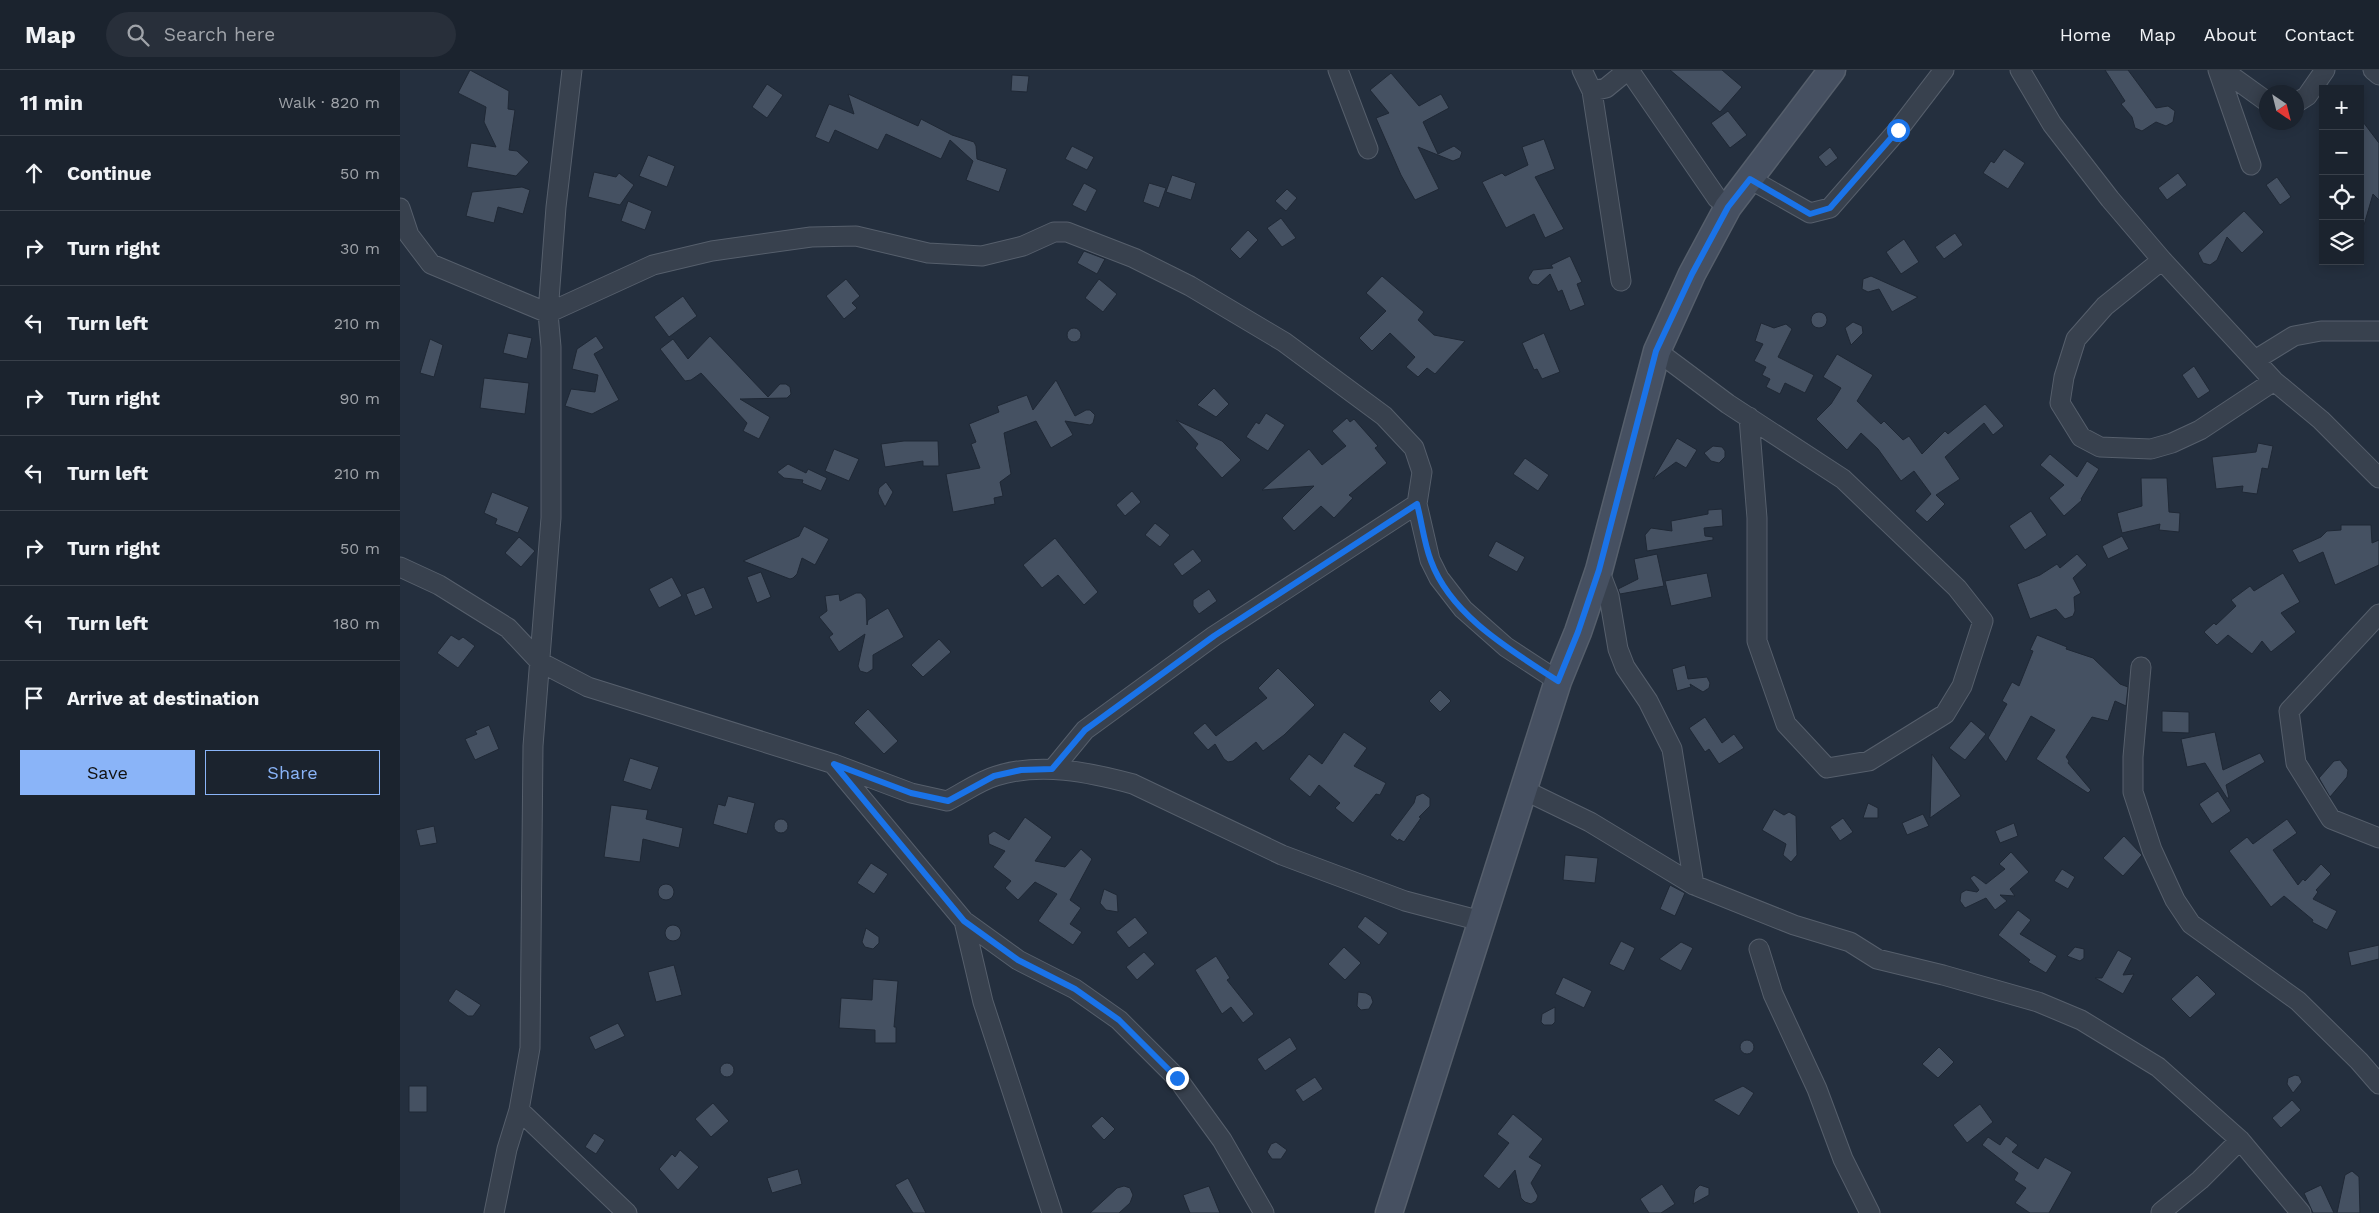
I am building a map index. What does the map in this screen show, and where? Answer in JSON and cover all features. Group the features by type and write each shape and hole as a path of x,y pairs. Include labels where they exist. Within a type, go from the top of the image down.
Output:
{"street":[{"path":"494,1213 506,1149 519,1110 530,1048 533,746 551,518 551,347 548,314 556,207 572,70"},
{"path":"1338,70 1368,149"},
{"path":"1582,70 1592,91 1621,281"},
{"path":"1592,91 1606,88 1629,70 1717,198 1728,207"},
{"path":"1389,1213 1558,681 1578,632 1599,570 1656,351 1692,274 1728,207 1832,70"},
{"path":"1750,179 1810,214 1830,208 1898,130 1944,70"},
{"path":"2020,70 2052,124 2110,199 2162,260 2274,381 2321,420 2379,478"},
{"path":"2218,70 2251,165"},
{"path":"2223,70 2259,96"},
{"path":"2304,98 2325,70"},
{"path":"2373,70 2379,75"},
{"path":"400,208 409,235 431,264 548,314 653,266 712,252 811,237 856,236 928,252 982,256 1023,246 1054,232 1067,232 1134,258 1190,286 1284,342 1384,416 1414,448 1422,472 1417,504 1430,560 1439,578 1463,609 1506,647 1558,681"},
{"path":"2162,260 2105,306 2076,339 2064,377 2060,403 2081,437 2100,447 2151,449 2172,444 2200,430 2274,381"},
{"path":"2255,360 2294,336 2321,331 2379,331"},
{"path":"1656,351 1749,417 1843,478 1958,588 1983,621 1962,686 1945,714 1869,761 1827,768 1786,724 1757,641 1757,518 1749,417"},
{"path":"1052,769 1085,730 1214,636 1417,504"},
{"path":"400,567 439,585 508,628 540,662 588,687 834,764 911,793 948,801 994,776 1021,770 1052,769 1107,777 1133,784 1282,855 1405,902 1481,921"},
{"path":"1599,570 1611,605 1618,649 1625,668 1648,701 1672,749 1694,885"},
{"path":"2377,621 2289,711 2296,763 2332,819 2379,838"},
{"path":"2141,667 2133,757 2134,792 2152,850 2175,900 2192,924 2199,930 2298,1001 2359,1061 2379,1084"},
{"path":"834,764 964,921 1018,960 1075,989 1119,1020 1177,1078 1226,1147 1264,1213"},
{"path":"1524,790 1590,822 1694,885 1794,925 1850,942 1877,960 1943,975 2038,1002 2081,1020 2158,1067 2240,1140 2301,1213"},
{"path":"964,921 983,1002 1052,1213"},
{"path":"1759,949 1773,994 1817,1089 1843,1159 1870,1213"},
{"path":"519,1110 627,1213"},
{"path":"2161,1212 2200,1180 2240,1140"}],"building":[{"path":"470,70 509,91 508,109 515,110 509,150 517,151 529,162 516,176 467,167 471,143 496,147 484,122 486,107 458,93"},
{"path":"1670,70 1722,70 1742,87 1720,112"},
{"path":"2105,70 2128,70 2156,108 2168,106 2175,111 2173,122 2166,126 2156,122 2142,131 2135,128 2132,117 2121,104 2125,101"},
{"path":"1391,73 1419,106 1441,94 1449,108 1423,122 1438,154 1454,146 1462,152 1460,158 1453,161 1418,147 1439,189 1415,200 1401,175 1376,118 1389,113 1370,90"},
{"path":"1012,75 1029,76 1027,92 1011,91"},
{"path":"767,84 783,95 767,118 752,107"},
{"path":"848,94 918,126 921,119 952,135 974,142 977,159 1007,169 999,192 966,180 973,161 950,140 941,159 886,134 878,150 835,130 829,143 815,137 829,104 854,114"},
{"path":"1728,111 1747,135 1730,148 1711,123"},
{"path":"2364,123 2379,143 2379,200 2373,194 2364,225"},
{"path":"1544,139 1555,169 1535,177 1564,229 1545,238 1534,214 1506,228 1482,182 1502,173 1505,176 1528,165 1522,147"},
{"path":"1072,146 1094,157 1087,170 1065,159"},
{"path":"1830,147 1838,158 1826,167 1818,157"},
{"path":"2004,149 2025,163 2008,189 1983,173 1991,161 1994,163"},
{"path":"648,155 675,166 667,187 639,176"},
{"path":"594,172 616,177 619,173 634,185 620,205 588,197"},
{"path":"2178,173 2187,185 2167,200 2158,188"},
{"path":"1172,175 1196,183 1191,200 1166,192"},
{"path":"2277,177 2291,197 2280,205 2266,185"},
{"path":"1084,183 1097,190 1086,212 1072,205"},
{"path":"1149,183 1166,188 1159,208 1143,202"},
{"path":"522,187 530,190 523,214 498,207 494,223 466,216 472,192"},
{"path":"1287,189 1297,198 1286,211 1275,201"},
{"path":"628,201 652,211 645,230 621,221"},
{"path":"2244,211 2264,232 2242,253 2227,237 2217,260 2210,265 2203,263 2198,253"},
{"path":"1281,218 1296,238 1282,247 1267,228"},
{"path":"1248,230 1258,240 1240,259 1230,249"},
{"path":"1955,233 1963,245 1944,259 1935,247"},
{"path":"1904,239 1919,262 1901,274 1886,252"},
{"path":"1084,251 1105,259 1097,274 1077,263"},
{"path":"1570,256 1582,282 1577,284 1585,305 1570,311 1562,290 1558,292 1550,274 1538,285 1532,284 1528,278 1533,270 1553,268 1551,265"},
{"path":"1382,276 1424,312 1418,320 1434,335 1465,341 1435,374 1427,368 1418,377 1406,367 1415,357 1390,333 1372,351 1359,338 1386,311 1366,293"},
{"path":"1871,276 1918,297 1892,312 1879,289 1868,292 1862,289 1863,279"},
{"path":"846,279 860,296 852,303 857,308 844,319 826,296"},
{"path":"1099,279 1117,294 1103,312 1085,298"},
{"path":"683,296 697,316 669,337 654,317"},
{"path":"1819,312 1827,320 1819,328 1811,320"},
{"path":"1853,322 1862,326 1863,333 1851,345 1845,328"},
{"path":"1761,323 1774,328 1786,324 1792,329 1778,357 1814,375 1805,393 1785,383 1780,394 1766,387 1770,379 1762,375 1766,367 1754,361 1763,344 1755,341"},
{"path":"1071,328 1077,328 1081,335 1077,342 1071,342 1067,338 1067,332"},
{"path":"508,333 532,338 527,359 503,353"},
{"path":"1544,333 1560,372 1542,379 1537,369 1534,370 1522,343"},
{"path":"596,336 604,348 594,354 619,400 592,414 565,406 571,389 595,392 598,375 572,369 577,349"},
{"path":"710,336 768,397 780,384 786,384 790,387 791,394 787,398 740,399 770,417 759,439 743,431 747,423 701,373 691,380 685,381 660,349 673,339 688,359"},
{"path":"430,339 443,345 434,377 420,373"},
{"path":"1837,354 1873,375 1857,401 1881,424 1884,421 1903,440 1909,436 1922,454 1945,431 1948,434 1985,404 2004,426 1993,435 1984,423 1945,457 1960,479 1936,495 1945,504 1927,522 1915,511 1931,494 1914,471 1901,481 1878,449 1861,433 1847,450 1816,419 1831,404 1841,388 1823,377"},
{"path":"2194,366 2210,391 2198,399 2182,375"},
{"path":"484,378 529,383 525,414 480,408"},
{"path":"1056,380 1075,416 1090,410 1095,415 1093,423 1090,425 1065,421 1073,435 1051,448 1036,421 1004,433 1011,474 1000,482 1003,496 994,498 995,504 953,512 946,474 980,468 971,444 976,442 969,424 999,412 997,406 1027,395 1033,410"},
{"path":"1214,388 1229,404 1216,417 1197,405"},
{"path":"1266,413 1285,425 1268,451 1246,437 1256,422 1259,424"},
{"path":"1347,418 1350,422 1354,419 1378,446 1375,448 1387,463 1349,495 1353,498 1334,518 1321,506 1294,531 1282,518 1314,486 1262,490 1309,449 1322,465 1346,446 1332,431"},
{"path":"1176,420 1222,441 1241,460 1222,478 1195,448 1198,444"},
{"path":"1677,438 1697,450 1686,468 1676,462 1653,479"},
{"path":"904,441 938,441 939,466 923,466 923,461 885,467 881,444"},
{"path":"2258,443 2273,446 2268,469 2262,468 2257,494 2242,492 2243,486 2216,489 2212,457 2256,452"},
{"path":"1713,446 1722,447 1725,451 1725,457 1719,463 1711,461 1704,453"},
{"path":"834,449 859,459 849,481 825,471"},
{"path":"2050,454 2077,477 2087,461 2099,469 2082,500 2064,516 2049,498 2064,485 2040,465"},
{"path":"1525,458 1549,475 1538,491 1513,474"},
{"path":"788,464 806,473 808,469 827,478 821,491 802,483 803,480 784,478 777,472"},
{"path":"2141,478 2167,478 2169,512 2180,513 2179,532 2159,530 2160,524 2122,533 2117,513 2142,506"},
{"path":"886,482 893,492 885,507 878,493 879,488"},
{"path":"1132,491 1141,502 1125,516 1116,505"},
{"path":"492,492 529,507 518,533 495,524 497,519 484,513"},
{"path":"1722,509 1723,526 1704,528 1705,536 1713,537 1713,540 1647,551 1645,535 1651,528 1672,531 1671,521 1708,514 1708,510"},
{"path":"2031,511 2047,535 2025,550 2009,526"},
{"path":"1155,523 1170,535 1160,547 1145,535"},
{"path":"2341,525 2371,525 2372,543 2379,540 2379,565 2335,585 2323,552 2299,563 2292,550 2321,537 2327,531 2341,530"},
{"path":"804,526 829,539 815,565 802,558 797,574 793,578 790,579 743,561 799,536"},
{"path":"2122,536 2129,549 2108,559 2102,546"},
{"path":"519,537 535,551 521,567 505,553"},
{"path":"1055,538 1098,592 1084,605 1058,575 1042,588 1023,565"},
{"path":"1496,541 1525,557 1517,572 1488,556"},
{"path":"1193,549 1202,561 1182,576 1173,564"},
{"path":"1657,554 1664,586 1620,594 1618,589 1638,579 1634,559"},
{"path":"2077,554 2087,565 2073,578 2081,593 2074,597 2075,611 2073,616 2065,619 2056,609 2030,619 2017,584 2040,575 2057,564 2060,568"},
{"path":"761,572 771,597 757,603 747,577"},
{"path":"1707,573 1712,597 1671,606 1665,581"},
{"path":"2283,573 2300,602 2281,613 2296,632 2271,652 2262,641 2252,654 2228,635 2217,645 2204,632 2214,623 2216,625 2236,606 2231,600 2250,586 2254,591"},
{"path":"672,577 682,596 659,608 649,589"},
{"path":"704,587 713,608 695,616 686,594"},
{"path":"1209,589 1217,601 1199,614 1193,606 1193,600"},
{"path":"856,593 861,593 866,599 867,625 868,620 888,608 904,637 873,655 873,669 867,673 860,671 858,666 865,634 839,652 829,637 833,634 819,617 827,611 825,596 839,594 840,601"},
{"path":"451,635 459,640 463,637 475,646 458,668 437,653"},
{"path":"2037,635 2067,647 2066,649 2093,658 2120,684 2128,687 2126,706 2115,701 2108,721 2092,717 2066,757 2069,761 2068,763 2091,790 2088,793 2036,759 2055,730 2031,716 2006,762 1988,738 2007,704 2002,701 2012,682 2019,686 2033,651 2030,650"},
{"path":"939,639 951,652 923,677 911,665"},
{"path":"1685,665 1688,679 1707,677 1710,683 1709,688 1703,692 1690,684 1691,687 1677,691 1672,669"},
{"path":"1278,668 1315,705 1284,735 1263,751 1256,742 1233,761 1228,762 1215,744 1208,750 1193,733 1205,723 1216,736 1267,698 1258,688"},
{"path":"1440,690 1451,701 1440,712 1429,701"},
{"path":"868,709 898,741 884,754 854,723"},
{"path":"2162,711 2189,712 2189,733 2162,732"},
{"path":"1705,717 1722,743 1734,734 1744,748 1719,764 1709,749 1705,752 1689,728"},
{"path":"1971,721 1986,734 1965,760 1949,748"},
{"path":"489,725 499,749 475,760 465,739 477,734 475,731"},
{"path":"1344,732 1367,748 1354,766 1386,783 1380,795 1376,794 1353,823 1335,808 1340,803 1319,785 1310,797 1289,779 1309,754 1322,764"},
{"path":"2215,732 2223,770 2260,753 2265,762 2226,785 2229,798 2227,798 2205,763 2187,767 2181,739"},
{"path":"1932,754 1961,796 1930,818"},
{"path":"630,758 659,767 651,790 623,781"},
{"path":"2340,760 2348,770 2347,777 2330,797 2319,778 2334,761"},
{"path":"2218,791 2231,811 2212,824 2199,804"},
{"path":"1423,793 1430,798 1430,806 1419,817 1421,818 1404,842 1399,839 1398,841 1390,835 1414,803 1416,796"},
{"path":"728,796 755,803 747,834 713,824 718,804 725,806"},
{"path":"1868,803 1878,808 1878,818 1863,818"},
{"path":"611,805 648,810 646,819 683,828 679,848 643,839 640,862 604,857"},
{"path":"1774,809 1784,815 1789,812 1796,816 1797,855 1791,862 1783,855 1786,844 1762,830"},
{"path":"1923,814 1929,826 1907,835 1902,823"},
{"path":"1025,817 1052,837 1035,861 1065,867 1081,849 1092,859 1070,900 1081,908 1070,924 1082,932 1073,945 1038,921 1057,894 1035,882 1018,900 1005,888 1011,881 993,867 1005,851 989,844 988,835 994,831 1009,840"},
{"path":"1843,818 1853,832 1840,841 1830,827"},
{"path":"778,819 784,819 788,826 784,833 778,833 774,829 774,823"},
{"path":"2287,819 2297,833 2273,850 2298,885 2303,879 2305,881 2321,864 2331,874 2316,890 2318,892 2313,899 2337,911 2327,930 2312,922 2313,920 2284,896 2271,907 2229,851 2247,837 2253,844"},
{"path":"2014,823 2018,836 2000,843 1995,831"},
{"path":"434,826 437,843 420,846 416,830"},
{"path":"2124,836 2142,855 2123,876 2103,858"},
{"path":"2011,852 2029,872 2010,889 2015,896 2000,895 2007,901 1995,910 1986,898 1965,908 1960,901 1961,893 1966,890 1977,892 1979,890 1970,878 1974,875 1986,884 2005,869 1999,864"},
{"path":"1565,855 1598,858 1595,883 1563,880"},
{"path":"871,863 888,874 874,894 857,883"},
{"path":"2062,869 2075,877 2068,889 2054,881"},
{"path":"663,884 669,884 674,889 672,898 663,900 658,895 658,889"},
{"path":"1670,885 1685,893 1675,916 1660,909"},
{"path":"1104,889 1117,895 1118,912 1106,910 1100,903"},
{"path":"2018,910 2031,920 2020,934 2057,956 2046,973 2028,962 2030,960 1998,935"},
{"path":"1365,916 1388,933 1379,945 1357,927"},
{"path":"1135,917 1148,933 1129,948 1116,932"},
{"path":"670,925 676,925 681,930 679,939 670,941 665,936 665,930"},
{"path":"866,928 879,937 879,943 873,949 865,947 862,942"},
{"path":"1621,941 1635,948 1624,971 1609,964"},
{"path":"1681,942 1693,948 1681,971 1659,959"},
{"path":"2379,945 2379,959 2351,966 2348,952"},
{"path":"1344,947 1361,963 1345,980 1328,964"},
{"path":"2075,947 2084,949 2084,958 2080,961 2067,956"},
{"path":"2118,950 2132,958 2123,975 2134,974 2123,994 2095,978 2102,978"},
{"path":"1144,952 1155,964 1137,980 1126,967"},
{"path":"1216,956 1230,978 1227,980 1254,1014 1243,1023 1231,1007 1222,1014 1195,970"},
{"path":"674,965 682,995 656,1002 648,972"},
{"path":"2197,975 2216,994 2190,1018 2171,999"},
{"path":"1563,977 1592,991 1584,1008 1555,994"},
{"path":"873,979 898,981 894,1027 896,1027 896,1043 875,1043 875,1030 839,1028 841,998 872,1000"},
{"path":"456,989 481,1005 473,1016 468,1016 448,1001"},
{"path":"1358,992 1371,996 1373,1002 1369,1009 1361,1010 1357,1006"},
{"path":"1555,1007 1555,1022 1552,1025 1544,1025 1541,1022 1542,1014"},
{"path":"618,1023 625,1036 595,1050 589,1037"},
{"path":"1290,1037 1297,1049 1265,1071 1257,1059"},
{"path":"1744,1040 1750,1040 1754,1047 1750,1054 1744,1054 1740,1050 1740,1044"},
{"path":"1939,1047 1954,1062 1938,1078 1922,1064"},
{"path":"724,1063 730,1063 734,1070 730,1077 724,1077 720,1073 720,1067"},
{"path":"2295,1075 2299,1076 2302,1082 2293,1093 2287,1084 2288,1078"},
{"path":"1315,1077 1323,1089 1303,1102 1295,1090"},
{"path":"409,1086 427,1086 427,1112 409,1112"},
{"path":"1743,1086 1754,1093 1739,1116 1713,1100"},
{"path":"2292,1100 2301,1110 2281,1128 2272,1118"},
{"path":"713,1103 729,1121 711,1137 695,1119"},
{"path":"1980,1104 1993,1122 1967,1143 1953,1125"},
{"path":"1513,1114 1543,1139 1529,1157 1542,1165 1531,1183 1538,1196 1536,1201 1531,1204 1521,1198 1515,1170 1499,1189 1483,1176 1509,1143 1497,1134"},
{"path":"1102,1116 1115,1129 1104,1140 1091,1126"},
{"path":"594,1133 605,1140 596,1154 585,1147"},
{"path":"2006,1136 2018,1145 2012,1152 2038,1169 2045,1157 2072,1172 2049,1213 2030,1213 2015,1203 2026,1188 2014,1180 2018,1173 1982,1145 1988,1137 2000,1145"},
{"path":"1276,1142 1287,1150 1281,1159 1272,1159 1267,1152 1271,1144"},
{"path":"680,1150 699,1167 678,1190 659,1169 672,1154 675,1157"},
{"path":"798,1169 802,1184 772,1193 767,1178"},
{"path":"2352,1171 2359,1177 2360,1213 2337,1213 2345,1175"},
{"path":"908,1178 926,1213 913,1213 895,1185"},
{"path":"1662,1184 1675,1204 1661,1213 1649,1213 1640,1199"},
{"path":"1700,1185 1709,1188 1709,1195 1693,1204 1695,1190"},
{"path":"2321,1185 2334,1213 2313,1213 2304,1193"},
{"path":"1124,1186 1130,1188 1133,1195 1130,1203 1119,1213 1090,1213 1117,1188"},
{"path":"1209,1186 1220,1213 1190,1213 1183,1195"}],"route":[{"path":"1177,1078 1119,1020 1075,989 1018,960 964,921 834,764 911,793 948,801 994,776 1021,770 1052,769 1085,730 1214,636 1417,504 1430,560 1439,578 1463,609 1506,647 1558,681 1578,632 1599,570 1652,377 1656,351 1692,274 1728,207 1750,179 1810,214 1830,208 1898,130"}]}
